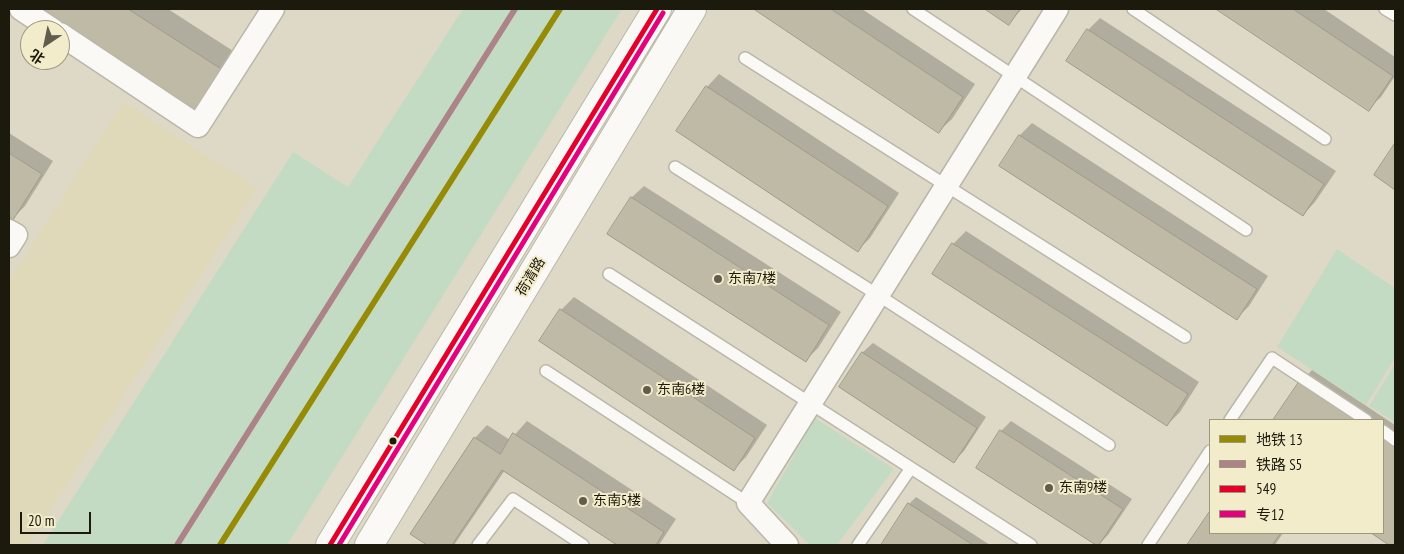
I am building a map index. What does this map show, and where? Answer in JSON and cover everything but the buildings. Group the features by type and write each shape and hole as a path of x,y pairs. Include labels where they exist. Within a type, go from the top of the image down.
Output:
{"main road":[{"path":"330,545 657,9"},
{"name":"荷清路","path":"369,545 692,9"}],"street":[{"path":"21,9 38,20"},
{"path":"786,545 748,503 1057,9"},
{"path":"70,41 198,126 265,12"},
{"path":"9,231 16,235 9,246"}],"lane":[{"path":"913,9 1246,230"},
{"path":"1133,9 1325,139"},
{"path":"1385,9 1395,15"},
{"path":"745,58 947,184 1185,337"},
{"path":"675,167 1109,444"},
{"path":"609,274 1031,545"},
{"path":"1231,419 1272,358 1364,419"},
{"path":"546,371 748,503"},
{"path":"1384,432 1395,440"},
{"path":"1148,545 1209,453"},
{"path":"858,545 911,468"},
{"path":"478,545 513,499 583,545"}],"shaded area":[{"path":"123,102 257,188 28,545 16,545 9,540 9,281"}],"green space":[{"path":"463,9 622,9 287,545 43,545 293,152 348,187"},
{"path":"1337,249 1395,288 1395,358 1366,405 1277,347"},
{"path":"1395,364 1395,422 1369,406"},
{"path":"815,418 894,469 837,545 810,545 767,503"}],"metro line":[{"name":"13","path":"220,545 560,9"}],"rail line":[{"name":"S5","path":"177,545 515,9"}],"transit line":[{"name":"549","path":"330,545 657,9"},
{"name":"专12","path":"339,545 663,13"}],"place":[{"name":"东南7楼","path":"718,279"},
{"name":"东南6楼","path":"647,390"},
{"name":"东南9楼","path":"1049,488"},
{"name":"东南5楼","path":"583,501"}]}
